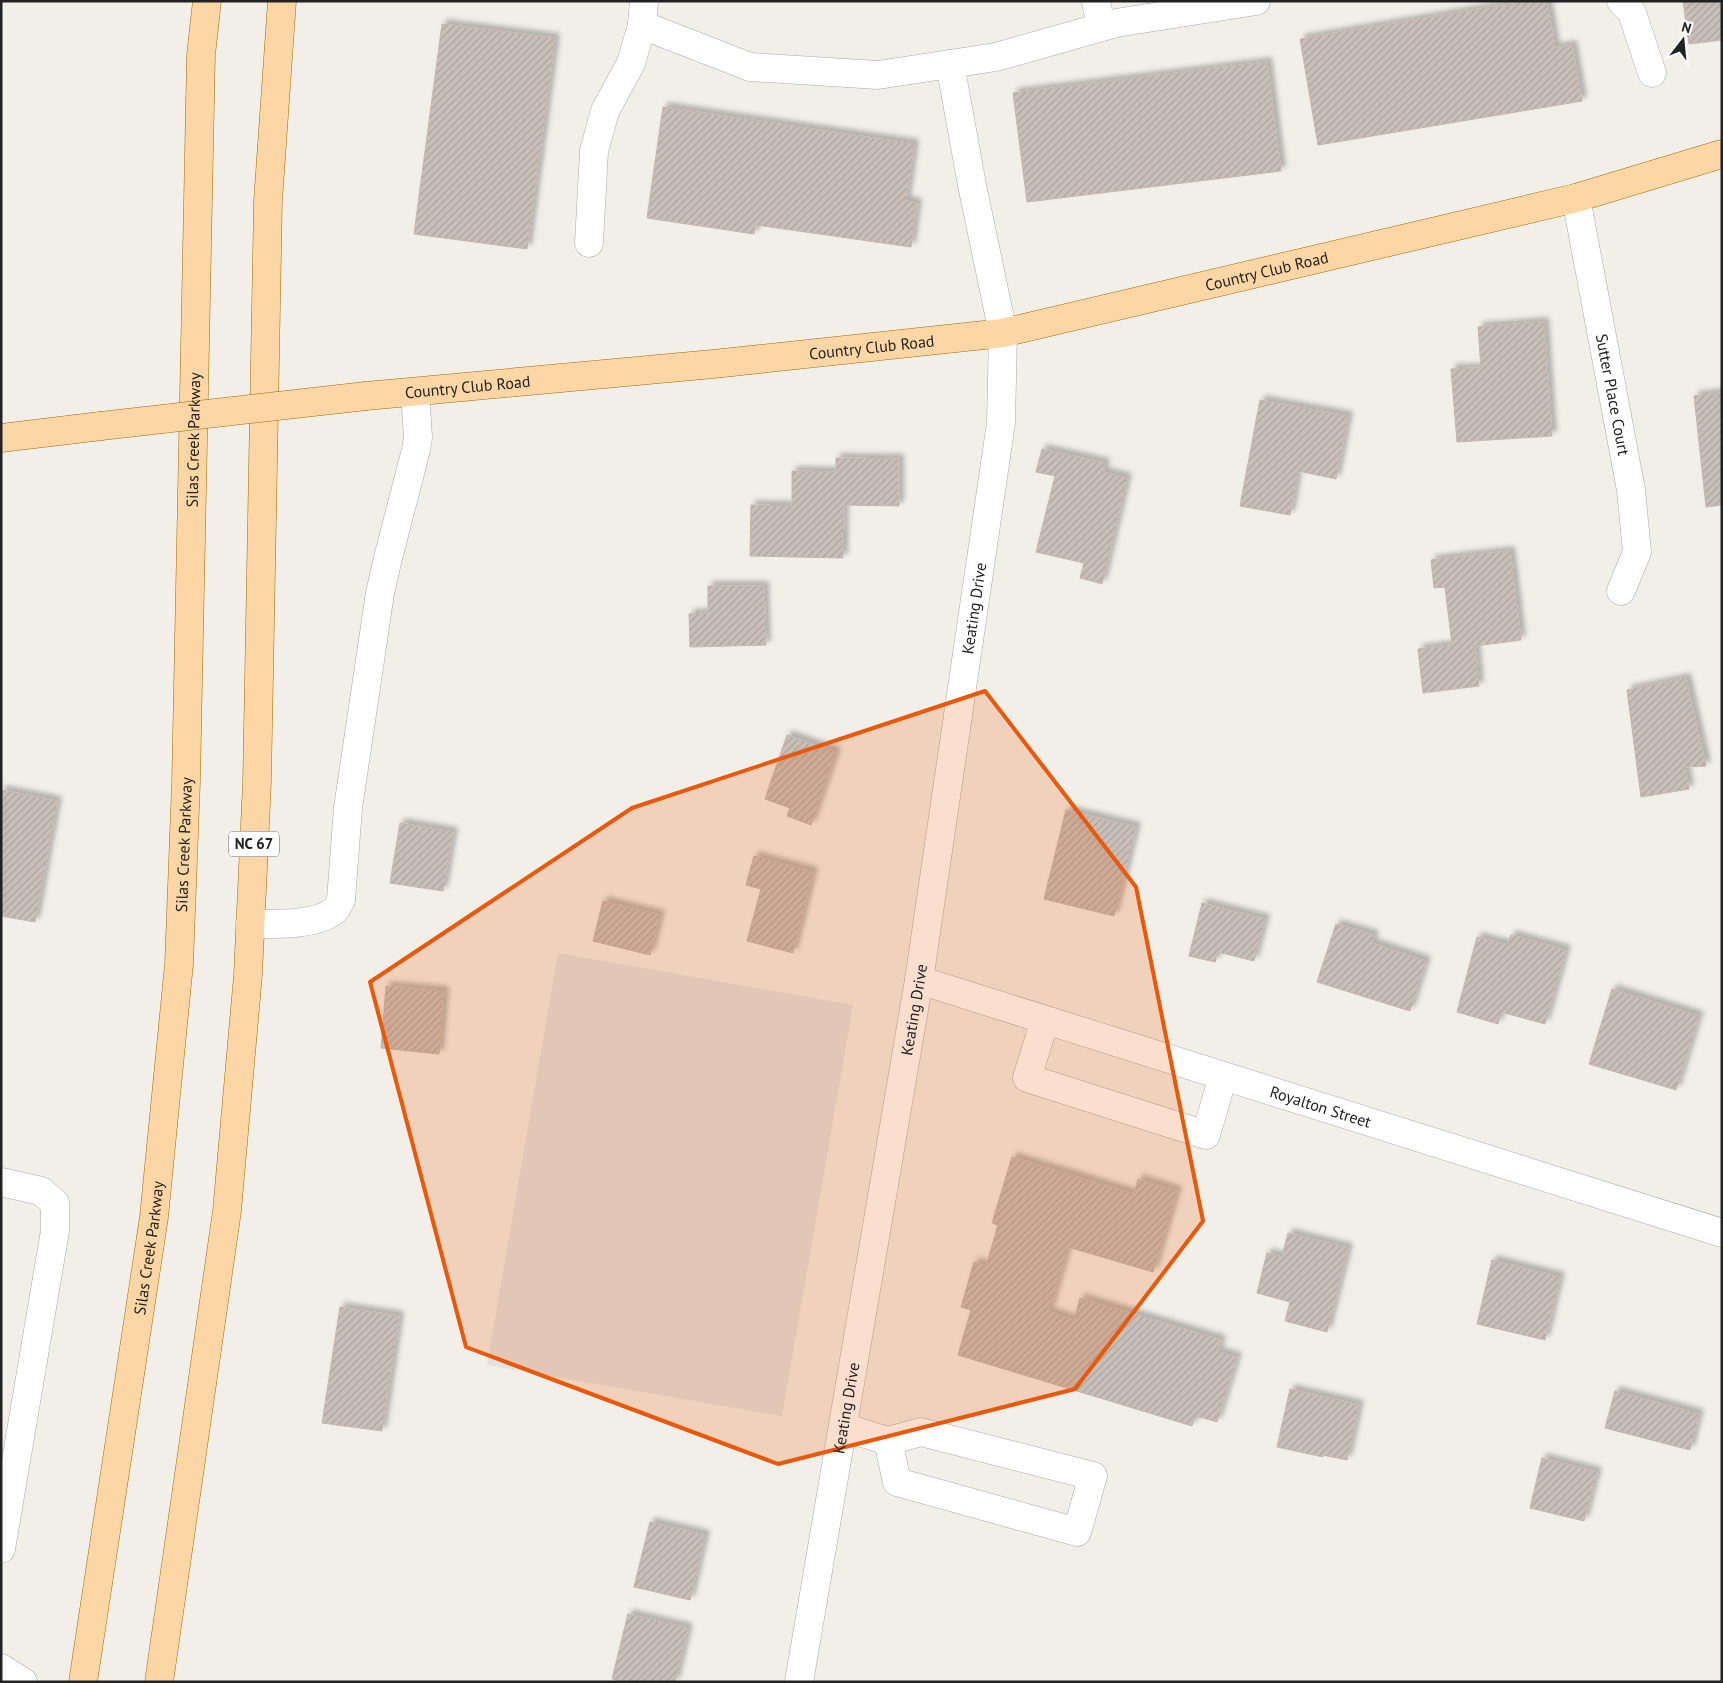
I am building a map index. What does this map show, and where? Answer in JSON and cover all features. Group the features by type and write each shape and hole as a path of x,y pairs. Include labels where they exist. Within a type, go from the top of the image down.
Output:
{"main road":[{"path":"196,1 201,55"},
{"name":"Silas Creek Parkway","path":"83,1682 154,1217 179,964 186,782 201,55 207,1"},
{"name":"NC 67","path":"159,1682 226,1211 248,975 257,782 268,201 282,1"},
{"name":"Country Club Road","path":"1,438 366,396 713,364 1003,333 1576,198 1722,154"}],"street":[{"path":"589,243 594,151 605,111 631,63 643,13 750,67 878,75 996,58 1098,14 1116,23 1256,1"},
{"path":"1621,1 1632,13 1652,73"},
{"name":"Keating Drive","path":"799,1682 919,980 1001,423 1003,333 972,185 950,64"},
{"name":"Sutter Place Court","path":"1576,198 1631,490 1637,552 1621,591"},
{"path":"250,924 281,924 325,916 336,909 341,900 348,808 380,593 416,450 418,429 415,392"},
{"name":"Royalton Street","path":"919,980 1722,1233"},
{"path":"1045,1020 1027,1078 1206,1135 1223,1076"},
{"path":"1,1182 41,1191 55,1203 55,1231 1,1549"},
{"path":"843,1427 888,1441 921,1432 1093,1476 1077,1532 897,1482 888,1441"},
{"path":"1,1668 23,1682"}],"highlighted area":[{"path":"985,691 1136,887 1203,1221 1075,1389 778,1464 466,1347 370,982 632,808"}],"shaded area":[{"path":"558,953 853,1005 782,1416 487,1365"}],"building":[{"path":"1528,1 1547,1 1555,48 1572,45 1582,101 1318,145 1300,39"},
{"path":"1683,1 1722,1 1722,40 1689,44"},
{"path":"442,24 555,38 527,249 414,234"},
{"path":"1267,62 1281,171 1027,202 1013,93"},
{"path":"663,107 914,144 906,201 917,203 911,247 756,225 754,234 647,218"},
{"path":"1544,322 1552,436 1457,442 1451,369 1481,368 1478,327"},
{"path":"1722,393 1722,505 1706,507 1694,396"},
{"path":"1260,400 1348,416 1336,479 1298,471 1290,515 1240,506"},
{"path":"1042,449 1105,463 1103,472 1127,478 1102,584 1080,578 1084,563 1036,552 1055,476 1036,472"},
{"path":"836,458 899,459 899,506 844,505 843,558 750,556 751,505 792,506 792,471 836,472"},
{"path":"1510,551 1521,640 1475,646 1479,686 1423,693 1418,649 1452,645 1445,587 1434,588 1431,560"},
{"path":"708,586 764,586 766,645 690,647 689,614 708,613"},
{"path":"1686,678 1706,766 1685,767 1689,789 1641,797 1627,690"},
{"path":"787,735 836,752 811,825 787,816 790,808 765,799"},
{"path":"1,790 57,801 35,922 1,916"},
{"path":"1066,810 1136,827 1114,916 1044,899"},
{"path":"400,823 453,832 443,891 390,883"},
{"path":"754,856 813,872 793,953 747,941 761,889 746,885"},
{"path":"603,901 660,915 650,955 593,941"},
{"path":"1202,903 1265,919 1254,961 1218,952 1215,962 1189,956"},
{"path":"1336,924 1374,935 1372,943 1426,961 1410,1011 1317,982"},
{"path":"1511,935 1566,950 1545,1024 1501,1012 1498,1024 1457,1012 1477,937 1508,945"},
{"path":"386,986 444,991 439,1054 381,1048"},
{"path":"1612,989 1699,1016 1676,1090 1589,1064"},
{"path":"1012,1157 1134,1194 1138,1179 1177,1191 1153,1272 1068,1247 1049,1312 1074,1320 1080,1298 1221,1340 1218,1352 1237,1357 1217,1422 1196,1416 1192,1426 958,1355 971,1310 961,1307 974,1262 986,1266 998,1225 992,1223"},
{"path":"1288,1233 1348,1248 1327,1332 1285,1321 1290,1302 1257,1293 1267,1253 1282,1257"},
{"path":"1492,1260 1560,1277 1545,1340 1477,1324"},
{"path":"340,1307 399,1316 382,1431 322,1423"},
{"path":"1290,1389 1359,1405 1347,1460 1277,1447"},
{"path":"1615,1391 1699,1414 1690,1450 1605,1428"},
{"path":"1542,1458 1597,1472 1584,1521 1530,1508"},
{"path":"650,1522 705,1535 690,1600 634,1587"},
{"path":"628,1614 688,1628 675,1682 622,1682 612,1679"}]}
